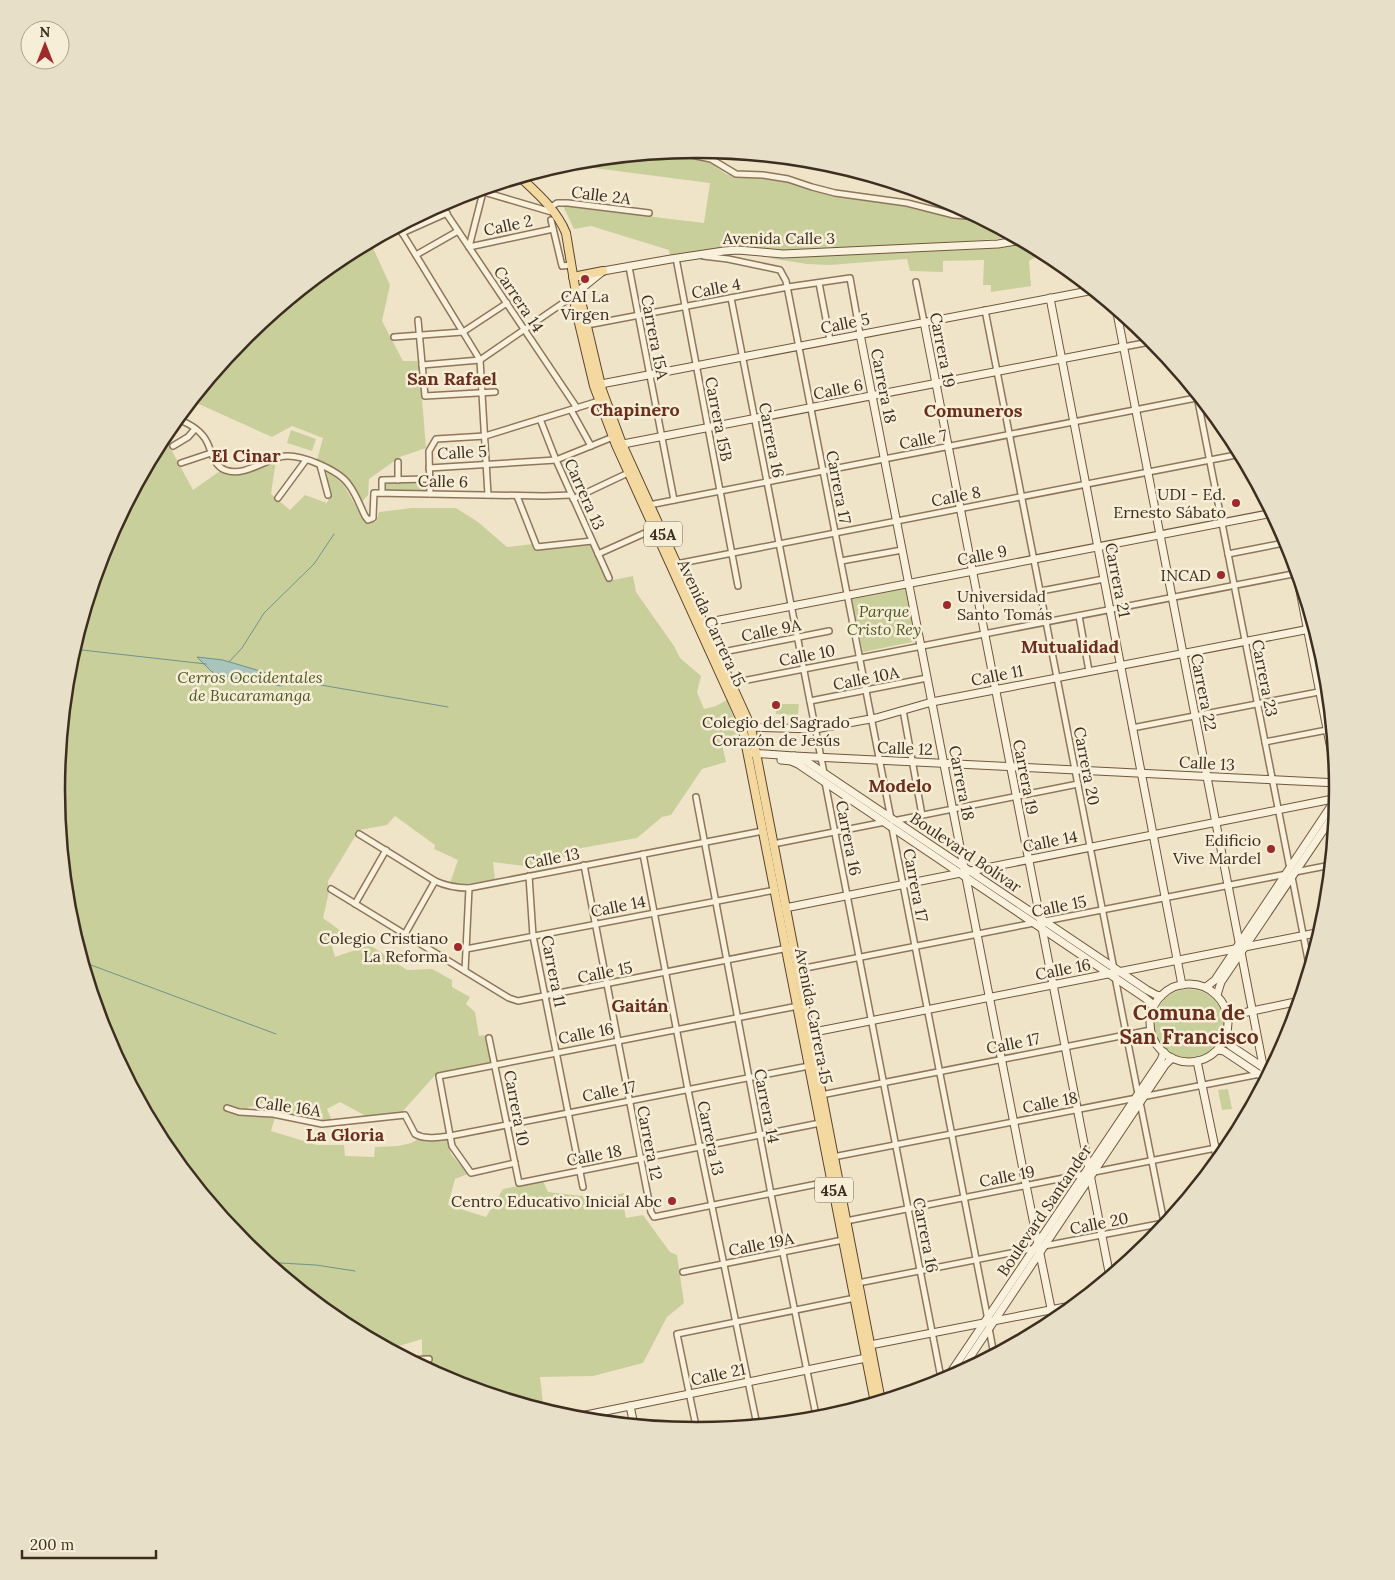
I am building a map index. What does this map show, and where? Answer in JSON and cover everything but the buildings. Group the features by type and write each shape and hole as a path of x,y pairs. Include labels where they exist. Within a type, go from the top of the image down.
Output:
{"main road":[{"name":"45A","path":"524,182 552,213 566,233 576,293"},
{"path":"573,277 603,272"},
{"name":"Avenida Carrera 15","path":"576,293 581,301 600,384 628,474 700,623 718,652 732,682 747,727 775,890 790,948"},
{"name":"Avenida Carrera 15","path":"576,293 577,313 599,401 617,442 650,505 735,704 747,727"},
{"name":"Avenida Carrera 15","path":"752,756 773,844 794,970 809,1033 858,1283 874,1397"},
{"name":"Avenida Carrera 15","path":"794,970 798,1006 809,1066 855,1298 867,1346"},
{"name":"Avenida Carrera 15","path":"869,1357 879,1395"}],"street":[{"path":"707,158 736,174 788,179 835,193 907,203 961,216"},
{"path":"488,193 552,213 553,229 562,266 571,264"},
{"path":"469,247 482,196"},
{"name":"Calle 2A","path":"552,213 557,203 568,203 649,213"},
{"name":"Carrera 14","path":"445,211 577,408"},
{"path":"447,214 402,233 480,360 488,495"},
{"name":"Calle 2","path":"469,247 553,229"},
{"path":"416,256 458,231"},
{"name":"Avenida Calle 3","path":"576,293 603,272 695,255 738,250 783,254 932,248 1014,242"},
{"name":"Carrera 17","path":"695,255 728,259 780,270 788,287 993,1349"},
{"name":"Carrera 15B","path":"676,258 738,586"},
{"name":"Carrera 15A","path":"629,267 674,500"},
{"name":"Calle 4","path":"587,325 788,287 850,278"},
{"name":"Carrera 18","path":"850,278 1053,1314"},
{"name":"Carrera 19","path":"916,282 1109,1271"},
{"path":"820,283 830,340"},
{"name":"Calle 5","path":"600,384 1087,291"},
{"path":"422,365 480,360 576,293"},
{"name":"Carrera 16","path":"732,298 941,1373"},
{"name":"Carrera 21","path":"1050,298 1182,984"},
{"path":"394,337 463,332 507,303"},
{"name":"Carrera 20","path":"985,310 1023,496 1139,1098 1164,1216"},
{"name":"Carrera 22","path":"1118,317 1264,1071"},
{"path":"418,320 425,396 495,392"},
{"name":"Calle 6","path":"617,442 708,428 1145,343"},
{"name":"Calle 7","path":"650,505 1194,399"},
{"path":"430,494 428,451 436,439 484,436 599,401"},
{"name":"Carrera 23","path":"1200,407 1221,523 1307,957"},
{"path":"571,410 591,446"},
{"name":"Carrera 13","path":"540,419 556,460 609,578"},
{"path":"184,423 195,429 206,440 211,453 220,466 232,472 247,469 282,456 291,456 320,465 328,495"},
{"path":"174,446 188,437 195,429"},
{"name":"Calle 5","path":"429,468 556,460 591,446 617,442"},
{"path":"181,464 211,453"},
{"name":"Calle 8","path":"676,564 1233,456"},
{"path":"278,498 306,460"},
{"path":"398,462 398,480"},
{"name":"Calle 6","path":"320,465 332,470 345,480 352,489 364,516 368,520 374,516 374,493 573,497 628,474"},
{"name":"Calle 5","path":"382,493 382,480 429,480"},
{"path":"517,496 537,546 592,541"},
{"name":"Calle 9","path":"700,623 1267,514"},
{"path":"598,554 654,529"},
{"path":"1228,554 1280,544"},
{"path":"841,562 902,550"},
{"name":"Calle 10","path":"732,682 1291,574"},
{"path":"1041,591 1104,579"},
{"path":"1079,616 1089,671"},
{"name":"Calle 11","path":"747,727 815,728 872,719 932,702 1309,628"},
{"name":"Calle 9A","path":"718,652 829,631"},
{"path":"1265,742 1327,730 1314,652"},
{"name":"Calle 10A","path":"810,701 927,678"},
{"path":"1132,728 1320,692"},
{"path":"903,710 922,815"},
{"name":"Boulevard Bolívar","path":"752,756 794,756 806,761 891,822 1115,973 1148,1000 1153,1008"},
{"name":"Boulevard Bolívar","path":"752,756 794,762 891,822"},
{"name":"Calle 12","path":"794,756 1075,770"},
{"name":"Calle 13","path":"1075,770 1330,784"},
{"path":"773,844 1078,784"},
{"name":"Carrera 14","path":"696,797 703,843 771,1194 815,1411"},
{"name":"Calle 14","path":"785,908 1330,800"},
{"path":"1320,802 1326,804 1327,812"},
{"path":"1291,873 1330,808"},
{"path":"1206,987 1213,983 1240,948 1329,821"},
{"name":"Calle 13","path":"359,834 435,880 451,886 468,888 764,831"},
{"path":"356,904 386,850"},
{"name":"Carrera 13","path":"643,854 688,1090 755,1419"},
{"name":"Carrera 12","path":"584,866 651,1212 654,1217 712,1205"},
{"name":"Calle 15","path":"794,970 1326,866"},
{"name":"Carrera 11","path":"529,876 533,936 583,1187"},
{"path":"405,934 435,880"},
{"path":"464,971 468,888"},
{"name":"Calle 15","path":"331,889 513,1000 524,1000 790,948"},
{"name":"Calle 14","path":"466,949 775,890"},
{"name":"Calle 16","path":"809,1033 1313,934"},
{"path":"1217,995 1221,982 1240,948"},
{"name":"Boulevard Bolívar","path":"1115,973 1161,996"},
{"path":"1182,984 1206,987 1217,995 1224,1005 1228,1016 1225,1040 1218,1050 1205,1059 1180,1061 1172,1058 1155,1042 1150,1019 1153,1008 1167,991 1182,984"},
{"path":"1228,1016 1293,1003"},
{"name":"Calle 16","path":"450,1136 439,1076 798,1006"},
{"name":"Calle 17","path":"821,1095 1151,1030"},
{"name":"Carrera 10","path":"489,1038 519,1183"},
{"path":"1225,1040 1263,1073"},
{"path":"1218,1050 1224,1051 1263,1074"},
{"name":"Boulevard Santander","path":"954,1368 988,1322 1139,1098 1164,1052"},
{"name":"Boulevard Santander","path":"1139,1098 1172,1058"},
{"path":"1197,1061 1216,1151"},
{"name":"Calle 17","path":"415,1134 428,1138 450,1136 809,1066"},
{"name":"Calle 18","path":"833,1157 1202,1085 1262,1075"},
{"name":"Calle 16A","path":"227,1108 239,1112 273,1114 316,1124 405,1115 415,1134"},
{"name":"Calle 18","path":"519,1183 820,1122"},
{"path":"450,1136 454,1150 471,1172 515,1163"},
{"name":"Calle 19","path":"846,1221 1219,1147"},
{"path":"712,1205 832,1181"},
{"name":"Calle 20","path":"858,1283 1155,1226"},
{"name":"Calle 19A","path":"683,1272 843,1240"},
{"path":"695,1422 677,1334 855,1298"},
{"path":"867,1346 1060,1308"},
{"name":"Boulevard Santander","path":"965,1362 988,1322"},
{"name":"Calle 21","path":"594,1413 869,1357"},
{"path":"423,1359 429,1359"},
{"path":"630,1406 633,1419"}],"green space":[{"path":"692,158 709,162 726,174 733,176 763,177 793,183 812,191 900,204 948,217 969,219 1006,238 923,245 778,251 735,246 670,255 669,250 591,226 574,229 563,206 704,223 710,183 589,167 656,159"},
{"path":"1017,244 1037,256 1029,261 1031,286 991,292 991,285 983,285 984,260 943,261 943,272 910,271 907,259 829,265 807,264 768,258 1002,248"},
{"path":"373,248 390,285 382,321 403,361 419,361 426,448 400,457 369,479 368,495 362,502 354,485 345,475 317,460 323,438 292,426 272,437 197,403 222,373 280,314 312,288"},
{"path":"291,430 316,439 312,451 287,443"},
{"name":"Cerros Occidentales de Bucaramanga","path":"169,445 193,490 220,471 228,473 242,472 276,460 271,494 290,510 305,495 327,503 329,491 327,471 343,484 365,522 376,522 379,512 412,508 456,508 478,522 507,547 533,544 535,548 589,543 608,581 633,576 636,592 674,646 680,658 701,676 697,692 704,709 716,706 727,700 739,733 721,740 726,762 702,769 671,815 662,817 637,838 576,849 561,859 525,866 493,862 495,880 466,884 450,883 458,860 434,849 435,845 395,816 387,825 359,830 328,881 329,892 323,918 341,931 332,946 335,957 370,945 407,970 432,969 452,980 452,987 470,997 466,1004 475,1012 479,1036 486,1035 491,1063 437,1073 402,1112 366,1116 340,1102 327,1109 332,1121 317,1122 291,1116 290,1106 262,1103 247,1108 245,1116 275,1117 271,1131 317,1145 344,1145 345,1156 374,1157 375,1147 398,1146 419,1139 447,1139 451,1154 468,1174 455,1179 448,1205 486,1217 503,1189 543,1181 548,1192 600,1198 624,1193 627,1203 624,1208 626,1218 643,1215 670,1252 677,1255 684,1303 667,1317 643,1363 593,1376 540,1377 543,1403 494,1389 422,1359 422,1339 397,1346 346,1316 280,1266 222,1207 172,1141 130,1070 113,1032 87,954 70,873 66,831 66,749 70,707 87,626 113,548 130,510"},
{"path":"385,481 427,482 427,491 385,491"},
{"name":"Parque Cristo Rey","path":"906,588 917,641 863,652 852,599"},
{"path":"776,704 799,704 798,715 776,714"},
{"path":"1182,989 1196,989 1209,995 1218,1004 1224,1017 1222,1037 1214,1049 1196,1059 1182,1059 1169,1053 1160,1044 1154,1031 1154,1017 1160,1004 1169,995"},
{"path":"1228,1089 1232,1109 1222,1110 1218,1090"}],"water":[{"path":"197,657 223,660 287,679 282,686 233,678 212,672"}],"waterway":[{"path":"229,662 242,648 264,613 314,564 334,534"},
{"path":"81,650 206,664"},
{"path":"286,679 448,707"},
{"path":"90,965 276,1034"},
{"path":"276,1262 355,1271"}],"place":[{"name":"CAI La Virgen","path":"585,279"},
{"name":"UDI - Ed. Ernesto Sábato","path":"1236,503"},
{"name":"INCAD","path":"1221,575"},
{"name":"Universidad Santo Tomás","path":"947,605"},
{"name":"Colegio del Sagrado Corazón de Jesús","path":"776,705"},
{"name":"Edificio Vive Mardel","path":"1271,849"},
{"name":"Colegio Cristiano La Reforma","path":"458,947"},
{"name":"Centro Educativo Inicial Abc","path":"672,1201"}],"district":[{"name":"San Rafael","path":"452,378"},
{"name":"Chapinero","path":"635,409"},
{"name":"Comuneros","path":"973,410"},
{"name":"El Cinar","path":"246,455"},
{"name":"Mutualidad","path":"1070,646"},
{"name":"Modelo","path":"900,785"},
{"name":"Gaitán","path":"640,1005"},
{"name":"Comuna de San Francisco","path":"1189,1024"},
{"name":"La Gloria","path":"345,1134"}]}
